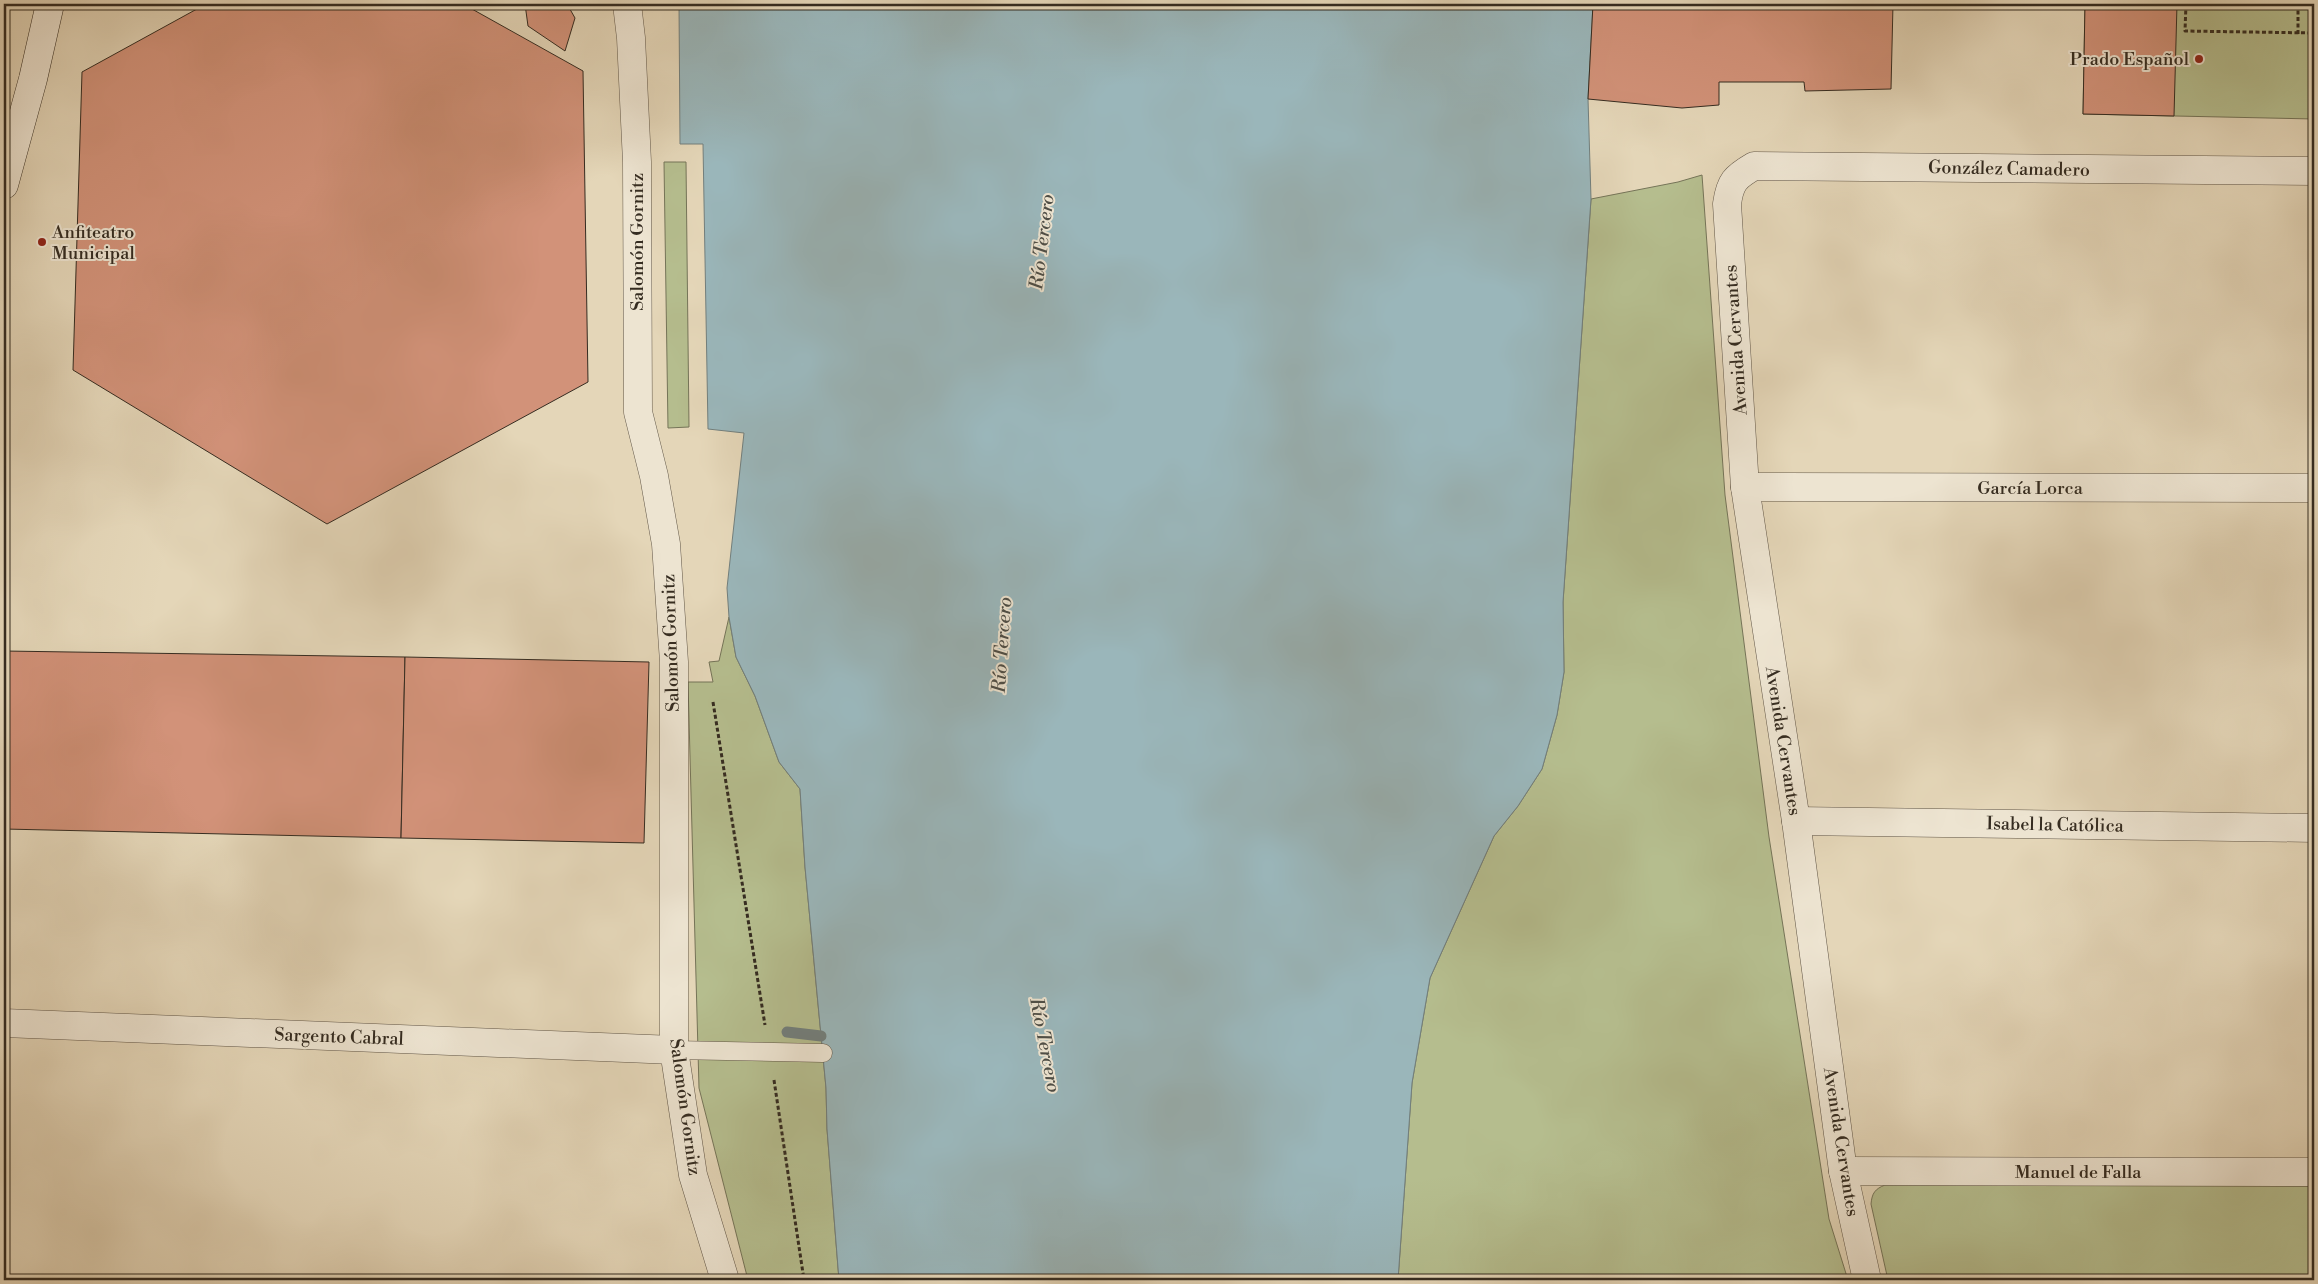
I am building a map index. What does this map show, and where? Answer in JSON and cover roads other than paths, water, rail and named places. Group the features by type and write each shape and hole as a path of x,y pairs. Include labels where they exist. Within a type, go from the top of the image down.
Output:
{"street":[{"path":"4,185 33,79 50,4"},
{"path":"33,79 65,4"},
{"name":"Salomón Gornitz","path":"627,4 632,38 637,162 638,412 654,476 666,544 674,662 674,1050 693,1176 725,1280"},
{"name":"González Camadero","path":"1727,204 1729,187 1739,175 1754,166 2314,172"},
{"name":"Avenida Cervantes","path":"1727,204 1745,487 1796,821 1843,1171 1866,1278"},
{"name":"García Lorca","path":"1745,487 2314,488"},
{"name":"Isabel la Católica","path":"1796,821 2314,828"},
{"name":"Sargento Cabral","path":"4,1023 674,1050"},
{"name":"Manuel de Falla","path":"1843,1171 2314,1172"}],"lane":[{"path":"674,1050 823,1053"}],"water":[{"name":"Río Tercero","path":"679,4 1593,4 1588,99 1591,199 1563,602 1564,672 1557,715 1542,769 1518,806 1494,836 1430,978 1412,1083 1398,1280 839,1280 827,1129 826,1088 805,867 800,789 779,762 755,696 736,657 729,617 727,588 744,433 708,429 703,144 680,144"}],"waterway":[{"path":"787,1032 821,1036"}],"place":[{"name":"Prado Español","path":"2199,59"},
{"name":"Anfiteatro Municipal","path":"42,242"}]}
